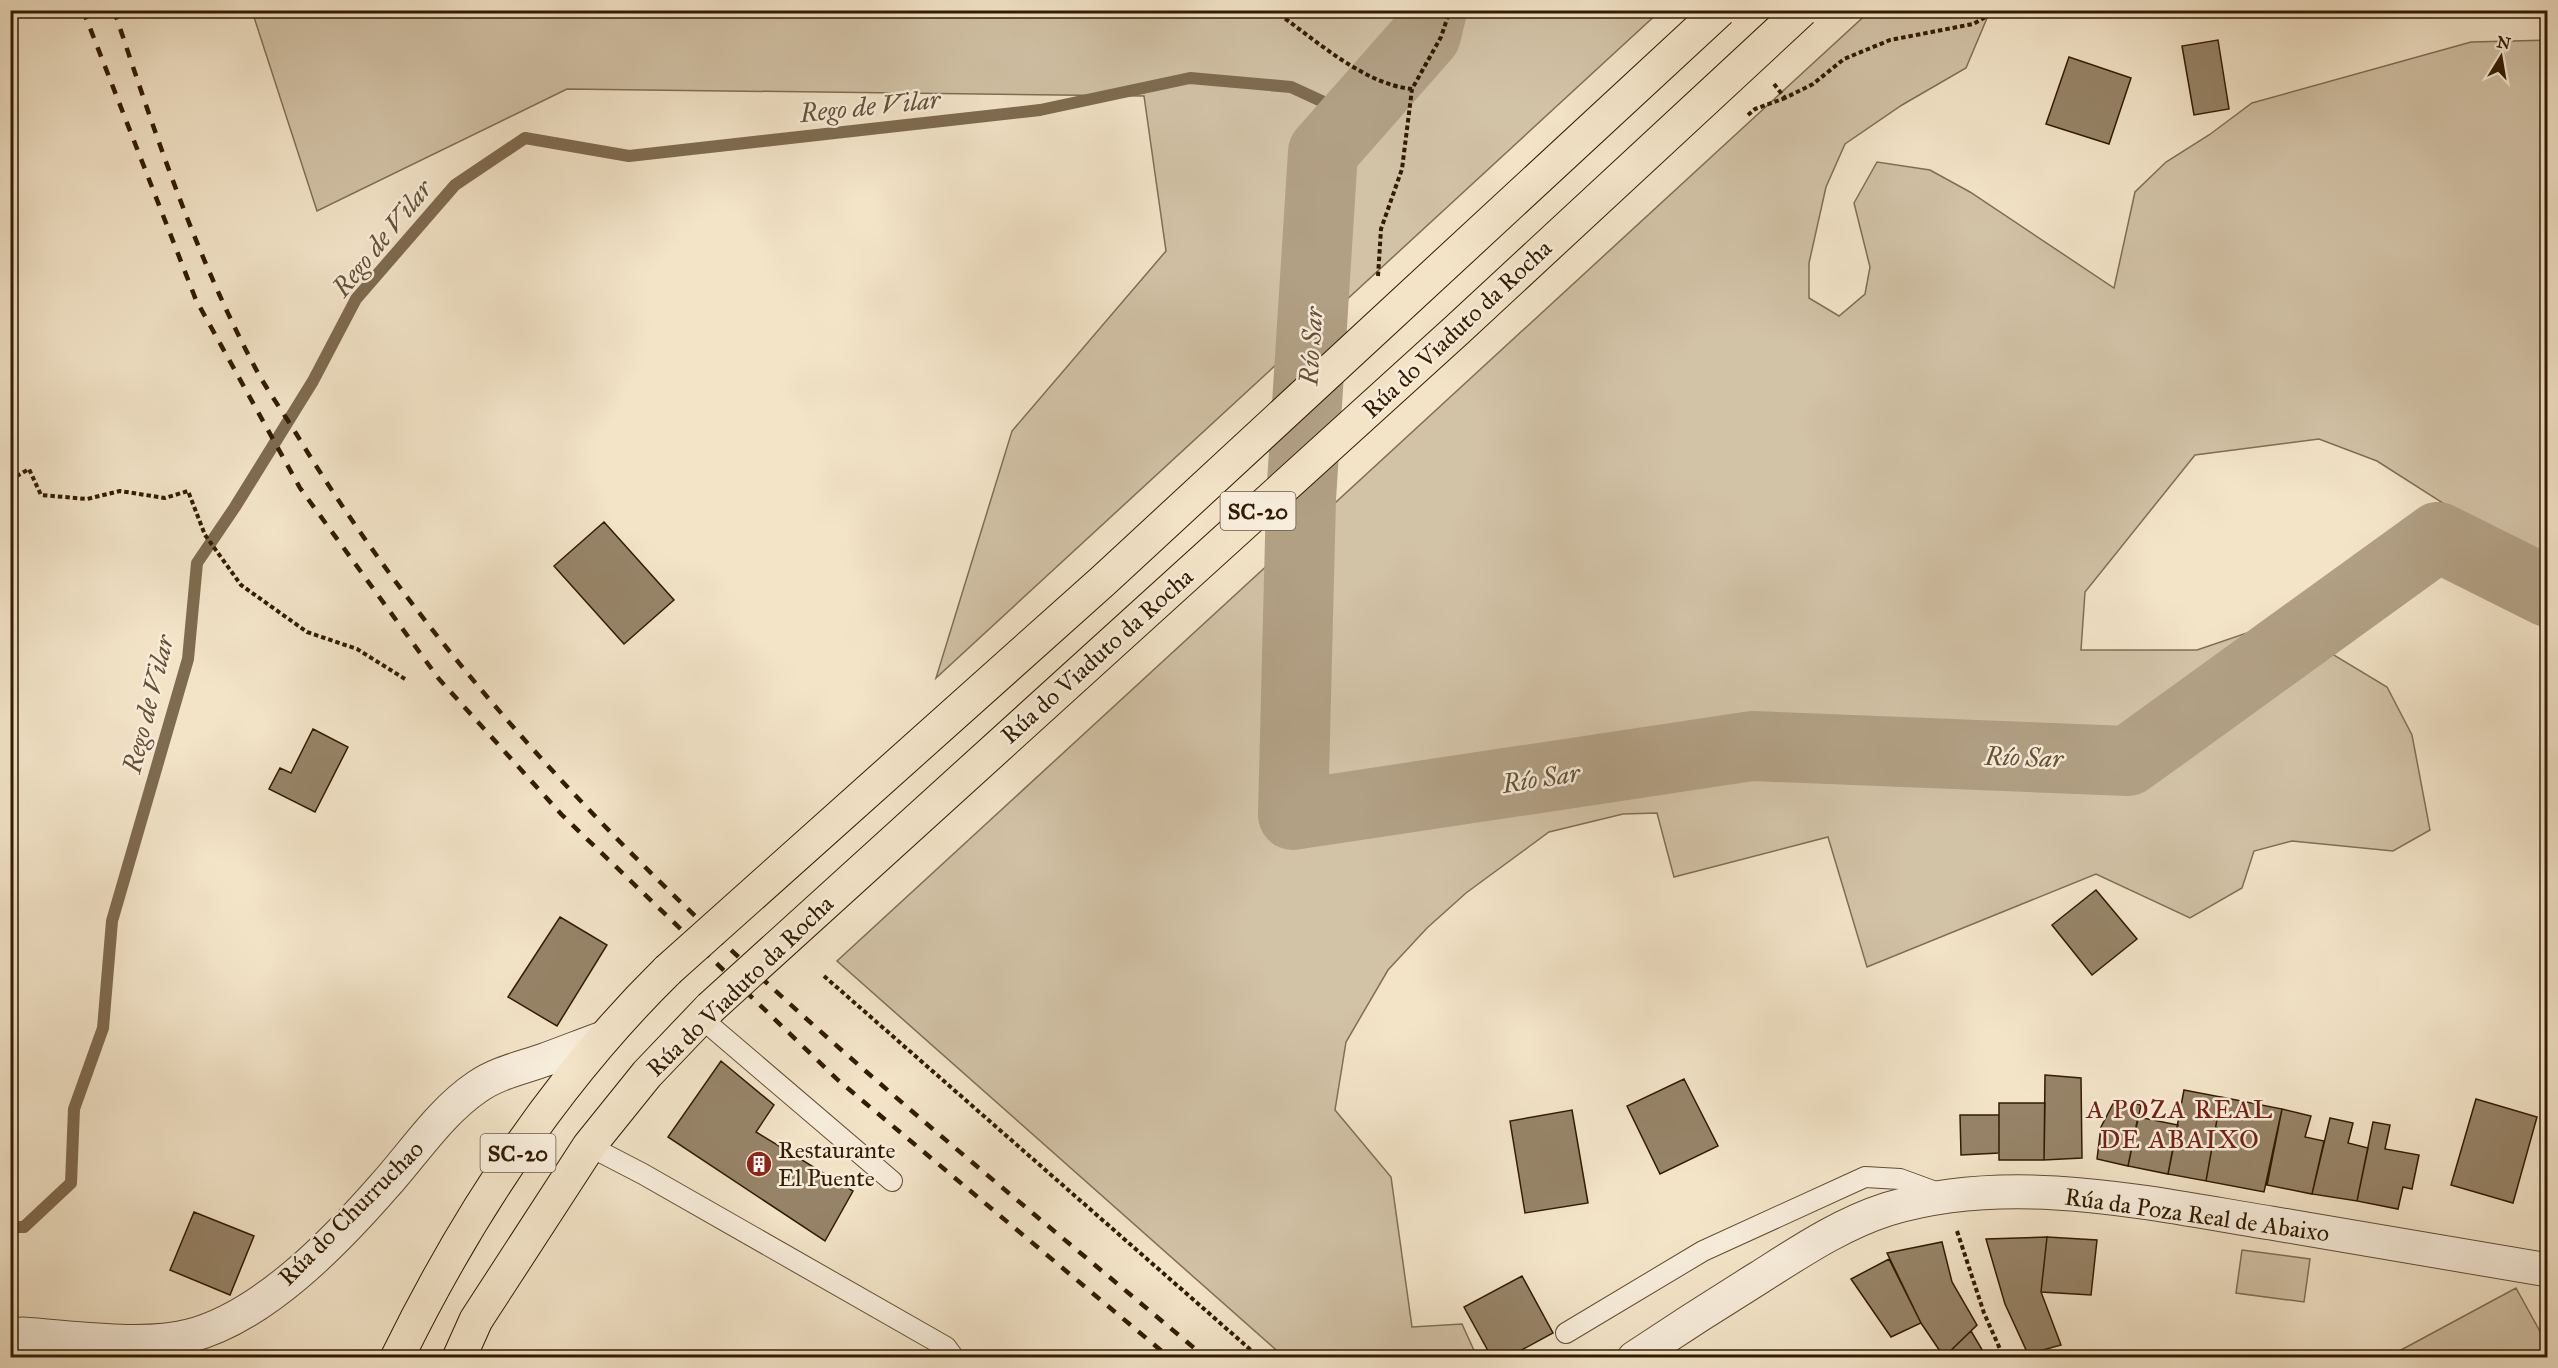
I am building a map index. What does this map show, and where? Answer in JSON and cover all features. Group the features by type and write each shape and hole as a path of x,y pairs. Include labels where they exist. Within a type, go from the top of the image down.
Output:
{"highway":[{"name":"SC-20","path":"397,1358 430,1291 472,1222 543,1116 603,1038 669,970 1104,580 1720,10"},
{"name":"Rúa do Viaduto da Rocha","path":"460,1356 476,1320 589,1146 647,1074 706,1013 1440,345 1802,10"}],"street":[{"name":"Rúa do Churruchao","path":"10,1336 22,1334 147,1341 188,1337 221,1325 262,1300 314,1258 382,1188 457,1102 498,1075 603,1038"},
{"name":"Rúa da Poza Real de Abaixo","path":"1634,1358 1825,1236 1888,1210 1953,1197 2008,1193 2083,1195 2157,1204 2547,1270"},
{"path":"10,1342 23,1358"}],"lane":[{"path":"706,1013 892,1181"},
{"path":"589,1146 946,1347 954,1358"},
{"path":"1566,1333 1703,1251 1865,1177 1900,1179 1953,1197"}],"path":[{"path":"1273,10 1353,68 1395,87 1412,89"},
{"path":"1378,283 1381,229 1402,169 1412,89 1441,37 1450,10"},
{"path":"1771,80 1785,98 1813,84 1844,60 1890,40 1973,24 1998,10"},
{"path":"10,480 29,469 41,495 87,499 120,491 165,498 188,491 206,535 240,585 307,632 357,650 405,680"},
{"path":"824,976 1260,1358"},
{"path":"1953,1197 1958,1235 1967,1268 2004,1358"}],"shaded area":[{"path":"252,10 1660,11 936,678 1012,431 1166,251 1144,96 567,89 317,211"},
{"path":"1871,10 1990,11 1966,68 1902,105 1845,144 1826,187 1809,263 1809,298 1839,316 1865,294 1870,267 1854,203 1877,162 1930,170 1970,192 2114,288 2135,192 2166,162 2209,135 2252,103 2471,42 2547,40 2547,573 2506,549 2460,514 2377,461 2319,439 2195,455 2085,592 2081,650 2197,650 2279,622 2387,687 2412,735 2430,830 2393,851 2292,841 2254,851 2242,888 2190,918 2096,874 1867,967 1828,837 1674,877 1657,813 1623,814 1549,832 1466,893 1427,928 1388,970 1346,1042 1335,1110 1391,1177 1412,1327 1462,1324 1477,1357 1284,1357 837,961"},
{"path":"2242,1250 2310,1259 2304,1302 2236,1293"},
{"path":"2516,1288 2547,1344 2547,1357 2388,1357"}],"building":[{"path":"2218,40 2229,109 2194,115 2182,46"},
{"path":"2069,57 2131,78 2109,144 2046,124"},
{"path":"604,522 674,600 624,644 554,566"},
{"path":"313,729 348,747 315,812 269,789 280,768 291,773"},
{"path":"2096,890 2137,939 2092,975 2052,925"},
{"path":"560,917 607,945 557,1026 508,997"},
{"name":"Restaurante El Puente","path":"721,1061 774,1105 756,1132 853,1191 825,1241 668,1137"},
{"path":"2045,1075 2081,1078 2082,1158 2044,1160"},
{"path":"1684,1079 1718,1146 1660,1174 1627,1106"},
{"path":"2184,1090 2221,1097 2206,1181 2168,1174"},
{"path":"2221,1097 2282,1109 2264,1192 2206,1181"},
{"path":"2476,1099 2537,1117 2513,1203 2451,1185"},
{"path":"2115,1100 2141,1105 2128,1166 2097,1159 2101,1127"},
{"path":"1999,1103 2045,1103 2044,1160 1999,1160"},
{"path":"2282,1109 2311,1116 2305,1137 2324,1141 2312,1194 2267,1185"},
{"path":"1572,1110 1588,1203 1525,1213 1510,1121"},
{"path":"1960,1115 1999,1115 1999,1153 1961,1155"},
{"path":"2138,1117 2178,1125 2168,1174 2128,1166"},
{"path":"2330,1118 2353,1123 2348,1143 2368,1148 2357,1201 2312,1194"},
{"path":"2373,1122 2390,1125 2385,1149 2419,1155 2412,1189 2403,1187 2398,1209 2357,1201"},
{"path":"194,1212 254,1236 230,1295 170,1270"},
{"path":"2047,1237 2097,1240 2091,1295 2041,1292"},
{"path":"2047,1237 2041,1292 2061,1345 2028,1354 2005,1304 1986,1239"},
{"path":"1942,1242 1952,1282 1977,1325 1944,1357 1921,1323 1887,1253"},
{"path":"1889,1259 1921,1323 1891,1337 1851,1279"},
{"path":"1522,1276 1553,1333 1507,1358 1492,1358 1464,1307"},
{"path":"1971,1331 1987,1358 1943,1358 1944,1357"}],"waterway":[{"name":"Río Sar","path":"1432,10 1426,35 1323,152 1301,499 1293,815 1752,746 2128,761 2438,537 2548,592"},
{"name":"Rego de Vilar","path":"10,1227 24,1227 71,1183 74,1109 103,1028 112,921 188,659 197,563 235,507 313,381 356,299 455,185 525,138 629,156 1040,110 1190,78 1291,87 1354,116"}],"railway":[{"path":"83,10 196,300 300,488 439,679 562,815 839,1081 1170,1358"},
{"path":"114,10 178,195 215,285 258,373 391,575 491,702 600,821 715,935 834,1044 957,1150 1206,1358"}],"place":[{"name":"Restaurante El Puente","path":"759,1164"}],"district":[{"name":"A POZA REAL DE ABAIXO","path":"2180,1124"}]}
